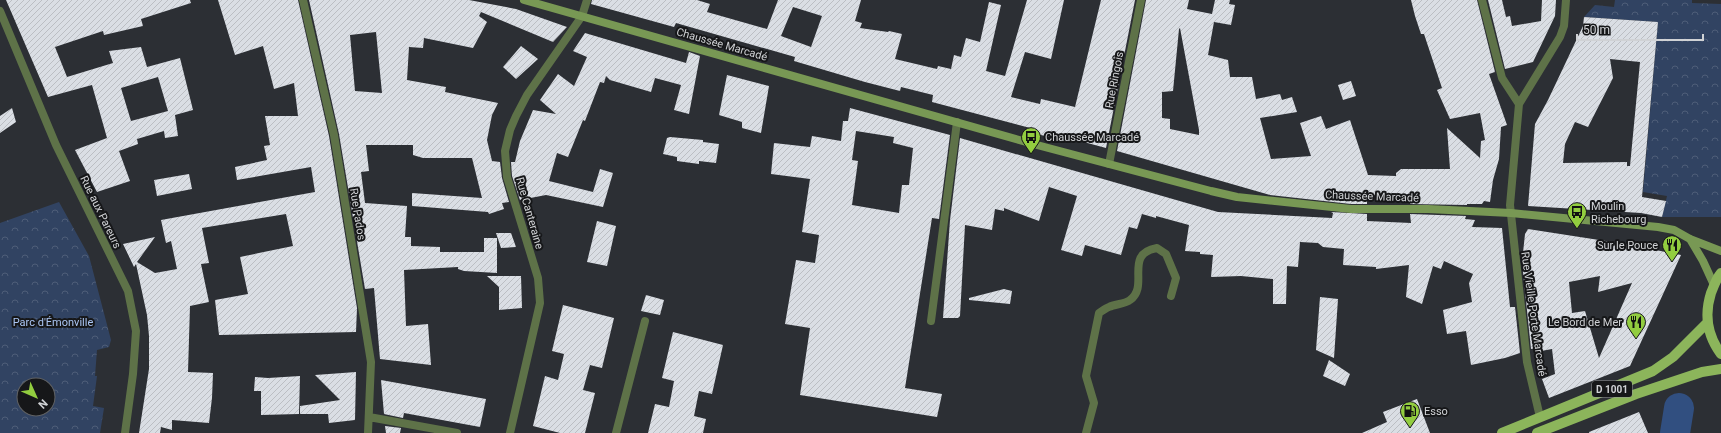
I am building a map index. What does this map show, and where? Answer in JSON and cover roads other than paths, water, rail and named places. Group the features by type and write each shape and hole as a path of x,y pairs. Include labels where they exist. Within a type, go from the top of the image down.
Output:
{"main road":[{"path":"1721,274 1714,285 1707,308 1707,323 1710,335 1721,354"},
{"name":"D 1001","path":"1502,433 1653,371 1673,357 1707,323"},
{"name":"D 1001","path":"1537,433 1636,394 1702,372 1721,369"}],"street":[{"name":"Rue Pados","path":"303,0 334,135 371,362 368,433"},
{"name":"Chaussée Marcadé","path":"524,0 1211,192 1237,197 1351,209 1428,209 1511,213 1658,227 1674,230 1690,239 1721,251"},
{"name":"Rue Canteraine","path":"510,433 540,303 538,278 507,177 505,151 510,130 527,95 582,16 588,0"},
{"name":"Rue Ringois","path":"1109,164 1141,0"},
{"path":"1482,0 1502,78 1519,104 1560,37 1564,26 1566,0"},
{"name":"Rue aux Pareurs","path":"0,11 56,145 128,291 136,331 133,374 125,433"},
{"name":"Rue Vieille Porte Marcadé","path":"1519,104 1510,205 1527,362 1540,417"},
{"path":"931,321 957,122"},
{"path":"1690,239 1714,285"},
{"path":"1086,433 1094,403 1086,376 1099,313 1108,307 1130,301 1137,292 1140,257 1147,250 1157,248 1166,254 1176,278 1172,296"},
{"path":"616,433 646,322"},
{"path":"369,417 456,433"}],"waterway":[{"path":"1675,433 1679,408"}],"place":[{"name":"Chaussée Marcadé","path":"1031,154"},
{"name":"Moulin Richebourg","path":"1577,229"},
{"name":"Sur le Pouce","path":"1672,262"},
{"name":"Le Bord de Mer","path":"1636,339"},
{"name":"Esso","path":"1410,428"}],"park label":[{"name":"Parc d'Émonville","path":"53,322"}]}
